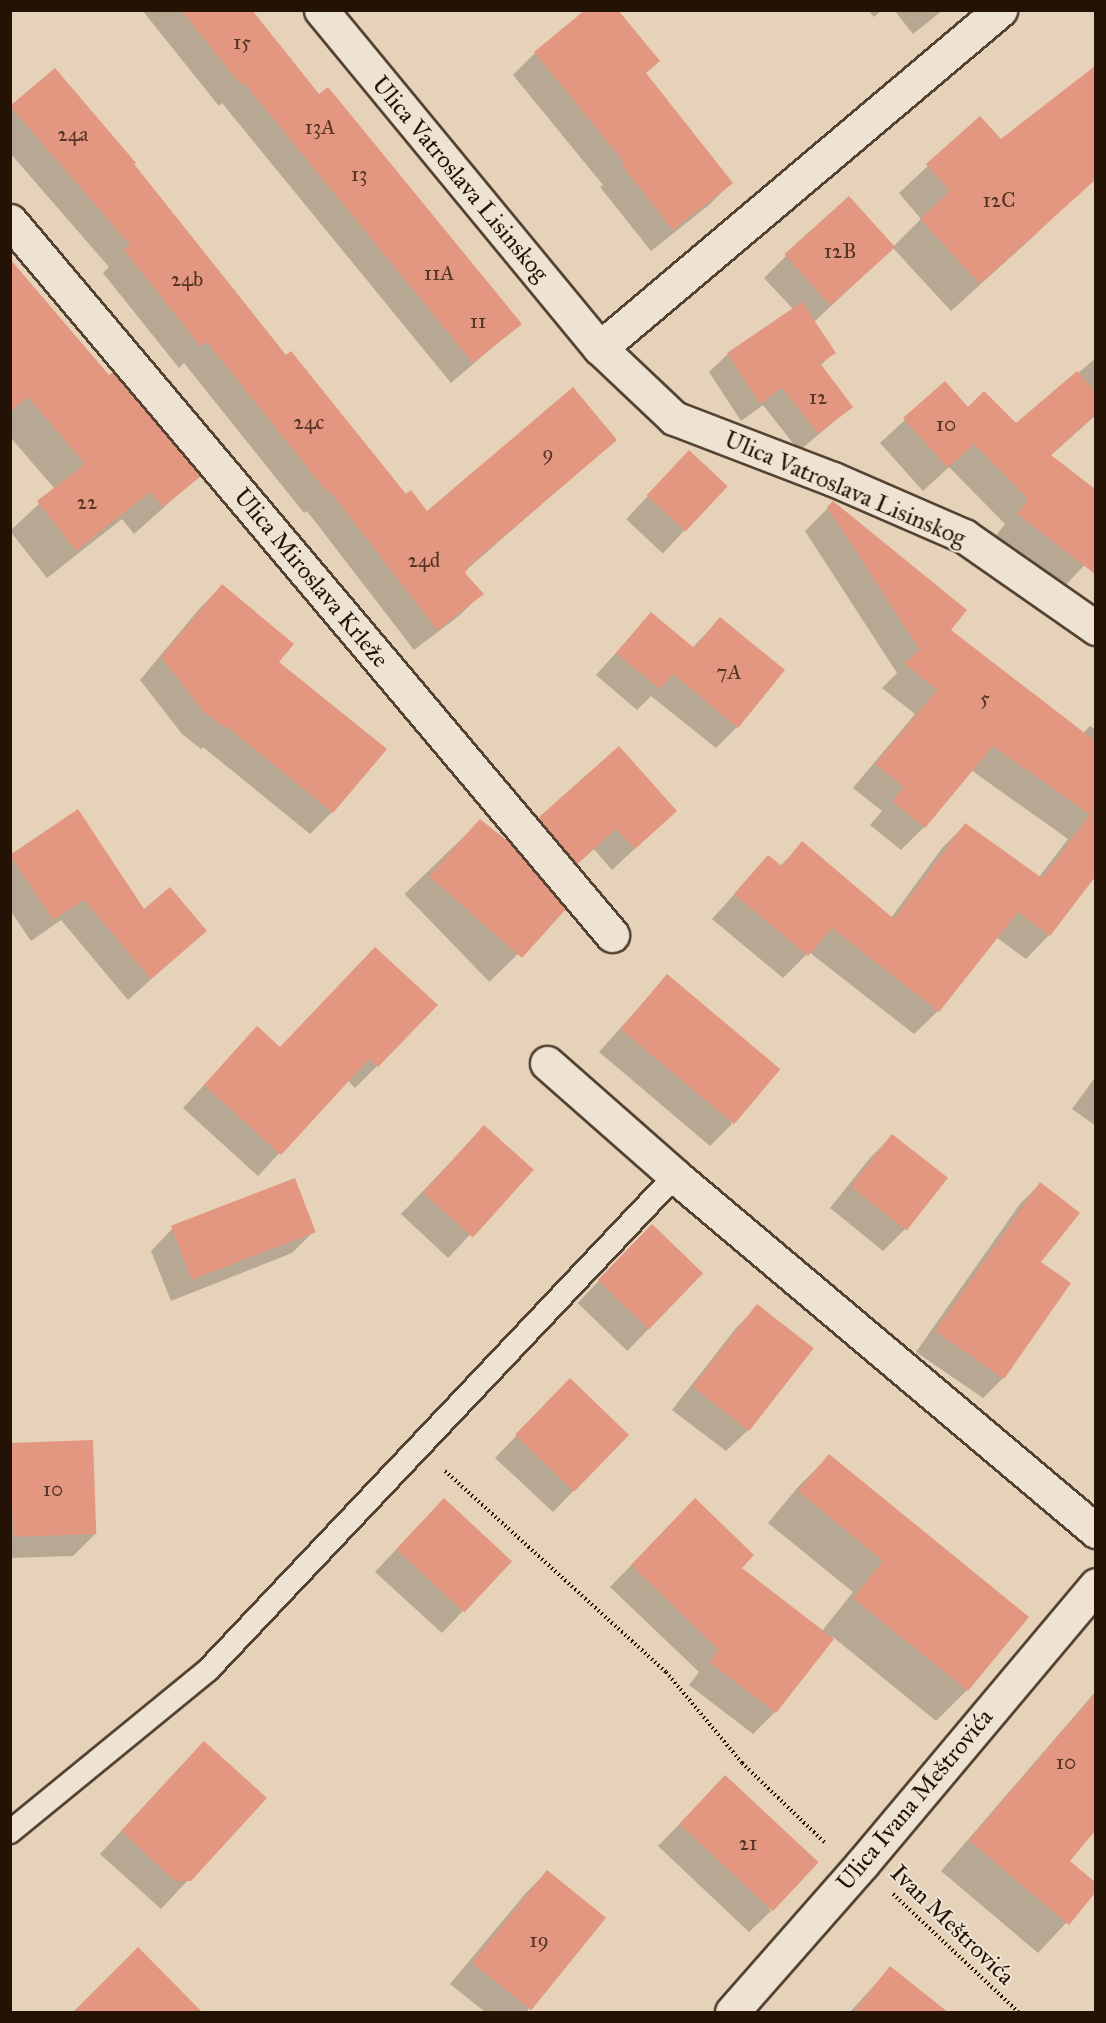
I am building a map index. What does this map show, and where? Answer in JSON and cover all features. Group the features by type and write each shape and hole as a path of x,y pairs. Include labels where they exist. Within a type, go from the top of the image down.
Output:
{"street":[{"name":"Ulica Vatroslava Lisinskog","path":"321,10 600,348 675,418 833,479 964,536 1095,628"},
{"path":"600,348 1000,10"},
{"name":"Ulica Miroslava Krleže","path":"10,221 612,935"},
{"path":"547,1063 675,1176 1095,1530"},
{"name":"Ulica Ivana Meštrovića","path":"732,2013 862,1864 1095,1585"}],"lane":[{"path":"10,1832 208,1670 675,1176"}],"path":[{"name":"Ivan Meštrovića","path":"418,1446 666,1672 742,1763 831,1848 862,1864 1018,2013"}],"building":[{"path":"181,10 252,10 319,94 328,87 522,324 473,363 244,83 241,85"},
{"path":"585,10 618,10 660,61 646,73 733,183 673,230 621,164 624,162 534,52"},
{"path":"1095,66 1095,180 980,284 920,219 950,191 926,164 980,116 1001,139"},
{"path":"55,68 136,163 134,164 286,355 291,351 406,494 411,490 427,511 573,387 617,440 469,566 465,573 484,594 437,630 329,490 327,492 207,342 201,347 124,250 130,245 10,106"},
{"path":"849,196 895,247 831,305 784,254"},
{"path":"10,259 109,375 113,372 201,476 163,507 150,492 76,551 37,501 85,464 28,397 10,412"},
{"path":"802,302 836,353 820,363 853,407 818,434 782,388 760,404 727,353"},
{"path":"1077,371 1095,392 1095,415 1051,455 1095,489 1095,574 1017,514 1028,499 974,444 948,468 903,418 945,381 968,407 984,391 1016,423"},
{"path":"689,450 728,486 685,531 647,495"},
{"path":"833,501 967,610 951,630 1095,741 1095,877 1050,936 1018,912 939,1012 832,928 808,956 734,894 768,855 782,866 802,841 894,919 965,823 1042,878 1090,815 993,746 925,828 892,801 904,787 875,764 937,690 904,663 920,650 827,507"},
{"path":"222,584 294,644 279,662 387,749 333,813 226,726 224,728 204,712 161,657"},
{"path":"651,612 694,648 720,617 785,670 738,728 673,674 660,689 616,653"},
{"path":"619,746 677,811 635,849 616,829 577,864 538,818"},
{"path":"78,809 144,909 170,887 207,931 151,979 84,900 53,920 10,855"},
{"path":"480,819 510,843 566,909 522,958 429,876"},
{"path":"375,947 438,1005 378,1067 369,1059 281,1155 204,1085 257,1026 280,1047"},
{"path":"667,974 780,1069 734,1124 621,1029"},
{"path":"484,1125 534,1170 473,1237 423,1193"},
{"path":"892,1134 948,1178 907,1231 851,1187"},
{"path":"295,1178 316,1232 192,1280 171,1226"},
{"path":"1040,1182 1080,1213 1041,1262 1071,1283 1004,1379 935,1331"},
{"path":"652,1224 703,1273 649,1329 598,1280"},
{"path":"757,1304 814,1348 749,1431 692,1387"},
{"path":"570,1378 629,1435 574,1492 515,1435"},
{"path":"93,1440 96,1534 13,1537 10,1443"},
{"path":"829,1454 1029,1617 968,1691 853,1598 883,1561 798,1491"},
{"path":"444,1498 512,1561 464,1613 396,1549"},
{"path":"695,1498 754,1555 742,1568 834,1639 776,1713 709,1662 719,1650 631,1565"},
{"path":"1095,1693 1095,1831 1070,1861 1095,1882 1095,1893 1069,1925 969,1840"},
{"path":"204,1741 267,1798 191,1881 175,1881 121,1831"},
{"path":"725,1775 819,1862 773,1911 679,1824"},
{"path":"547,1870 606,1918 531,2010 472,1962"},
{"path":"138,1947 203,2013 72,2013"},
{"path":"890,1966 949,2013 853,2013"}]}
